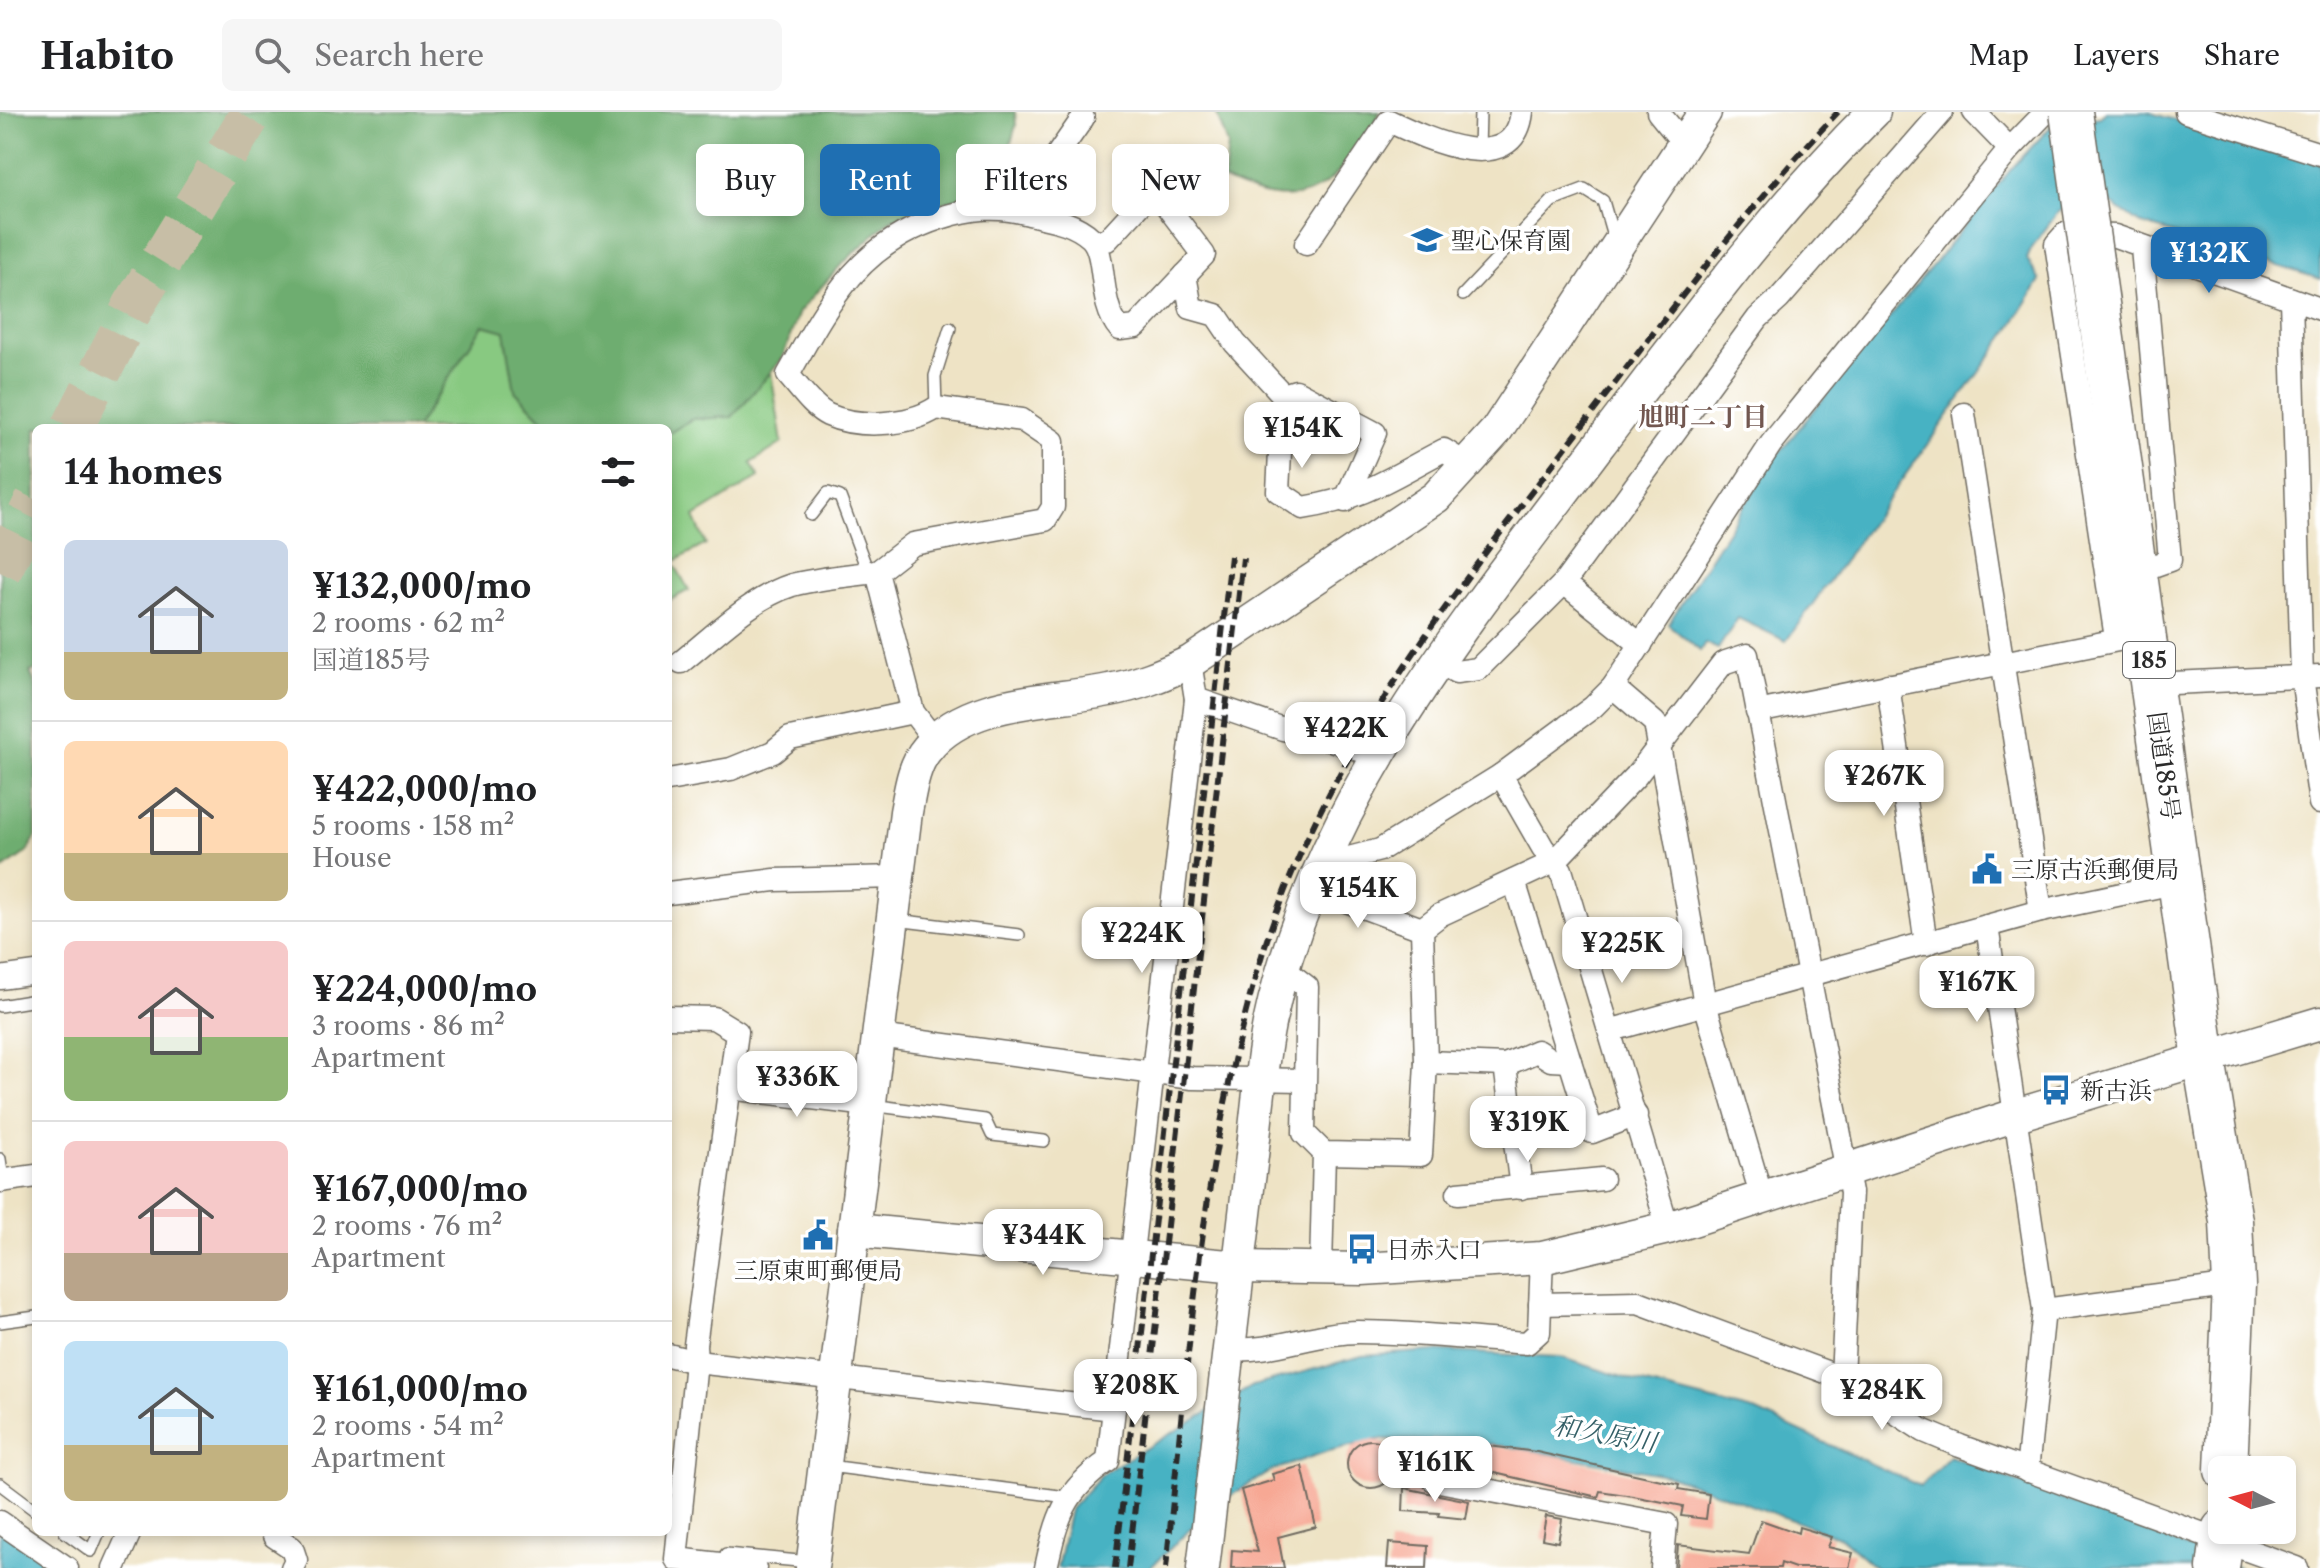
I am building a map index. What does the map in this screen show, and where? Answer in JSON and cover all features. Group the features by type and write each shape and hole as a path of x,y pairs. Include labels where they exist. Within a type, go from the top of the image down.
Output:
{"highway":[{"name":"国道185号","path":"2071,112 2136,572 2131,638 2153,684 2204,1059 2231,1221 2234,1285 2227,1456"}],"street":[{"path":"1306,244 1389,121 1437,145 1479,150 1499,147 1510,138 1520,124 1522,112"},
{"path":"1658,112 1684,144"},
{"path":"813,1565 892,920 913,778 925,750 969,719 996,709 1112,690 1158,677 1190,662 1436,497 1496,431 1705,112"},
{"path":"1203,1568 1269,1024 1311,888 1355,793 1438,662 1665,358 1827,159 1874,112"},
{"path":"1438,662 1456,672 1478,669 1564,583 1758,318 1779,299 1942,112"},
{"path":"1974,112 2010,149"},
{"path":"1326,857 1341,860 1380,850 1501,775 1593,707 1613,687 1771,444 2010,149 2046,112"},
{"path":"2186,112 2320,154"},
{"path":"1065,144 1083,118"},
{"path":"1039,216 1077,226 1094,241 1109,317 1120,329 1136,327 1204,255 1154,189 1107,240 1094,241"},
{"path":"681,662 732,621 776,592 793,585 877,572 913,544 1045,520 1053,507 1053,441 1022,420 936,408 922,418 858,424 825,414 788,375 833,295 871,253 912,227 956,214"},
{"path":"1757,712 2131,638 2056,244 2065,234 2115,236 2320,309"},
{"path":"2136,572 2170,560 2142,248"},
{"path":"1185,275 1191,308 1216,315 1235,343 1283,395 1278,491 1303,508 1345,501 1379,487 1444,450 1466,464"},
{"path":"2291,299 2320,803"},
{"path":"1283,395 1296,391 1375,433 1345,501"},
{"path":"1964,414 2005,661 2041,911"},
{"path":"877,572 913,712 935,741"},
{"path":"1564,583 1641,645"},
{"path":"1422,929 1440,915 1554,862 1636,776 1723,663 1747,655 1851,1192 1842,1378"},
{"path":"1046,1568 1067,1497 1084,1477 1108,1461 1196,699 1190,662"},
{"path":"2153,684 2311,677"},
{"path":"1888,685 1926,944"},
{"path":"1613,687 1655,723 1705,1004 1762,1198"},
{"path":"1196,699 1377,756"},
{"path":"672,779 731,769 773,752 790,738 913,712"},
{"path":"1501,775 1561,870 1612,1030 1668,1228"},
{"path":"672,893 775,880 898,877"},
{"path":"1514,881 1592,1132 1636,1115"},
{"path":"1612,1030 2041,911 2179,882"},
{"path":"1311,888 1422,929"},
{"path":"1987,926 2044,1310 2027,1471"},
{"path":"1285,970 1307,987 1302,1080 1304,1133 1324,1153 1421,1155 1426,1062 1422,929"},
{"path":"0,978 32,974"},
{"path":"672,1017 714,1018 737,1032 695,1345 696,1362 676,1559 755,1568"},
{"path":"854,1230 1238,1267 1321,1268 1542,1258 1668,1228 2013,1116 2320,1023"},
{"path":"878,1036 1192,1078 1302,1080"},
{"path":"1426,1062 1505,1065 1537,1051 1551,1060 1570,1061"},
{"path":"1505,1065 1521,1188"},
{"path":"729,1088 869,1105"},
{"path":"1321,1268 1324,1153"},
{"path":"1,1173 32,1176"},
{"path":"1458,1193 1602,1179"},
{"path":"1228,1363 1251,1351 1307,1337 1358,1332 1527,1343 1539,1332 1542,1258"},
{"path":"2044,1310 2234,1285"},
{"path":"1540,1304 1638,1302 1842,1378 1924,1431 2206,1538 2221,1547 2297,1568"},
{"path":"672,1356 696,1362 1114,1409"},
{"path":"1434,1480 1666,1524 1662,1568"},
{"path":"0,1522 67,1568"},
{"path":"120,1566 129,1536"},
{"path":"274,1536 292,1548 296,1560 292,1568"}],"lane":[{"path":"1479,150 1480,112"},
{"path":"1463,295 1552,201 1584,189 1603,201 1617,247"},
{"path":"936,408 935,376 950,328"},
{"path":"811,515 828,493 840,497 865,564 877,572"},
{"path":"892,920 1019,935"},
{"path":"0,1006 32,1001"},
{"path":"869,1105 985,1120 992,1135 1044,1141"},
{"path":"0,1322 32,1318"},
{"path":"825,1466 1067,1497"},
{"path":"0,1484 32,1508"},
{"path":"70,1536 91,1551 97,1536"},
{"path":"677,1549 813,1565"}],"green space":[{"path":"0,112 1015,112 1016,125 1011,144 956,144 956,199 940,204 940,144 820,144 820,216 903,216 890,220 840,266 799,312 782,359 732,417 692,419 672,432 672,424 547,424 515,391 505,331 483,325 419,424 32,424 32,844 27,852 0,871"},
{"path":"1216,112 1380,112 1343,168 1314,191 1298,196 1264,194 1229,182 1228,144"},
{"path":"483,325 505,331 515,391 547,424 419,424"},
{"path":"771,372 782,443 751,463 759,477 694,517 706,544 673,562 689,590 672,599 672,432 692,419 732,417"}],"water":[{"path":"2106,112 2148,112 2320,163 2320,279 2139,223 2106,200 2059,211 2032,247 2027,259 2040,281 2008,332 1786,641 1738,618 1718,649 1705,643 1700,651 1668,624 1774,459 2012,168 2055,122 2100,117"},
{"name":"和久原川","path":"1434,1351 1560,1357 1638,1382 1757,1412 1920,1486 1950,1456 2240,1568 1876,1568 1841,1538 1671,1476 1506,1446 1382,1439 1328,1451 1271,1471 1214,1506 1150,1568 1057,1568 1070,1509 1103,1473 1253,1386 1362,1356"},
{"path":"0,1525 75,1568 0,1568"}],"building":[{"path":"1432,1439 1537,1452 1679,1484 1678,1489 1709,1494 1706,1519 1681,1516 1683,1506 1633,1496 1600,1491 1598,1497 1473,1468 1429,1464"},
{"path":"1371,1440 1388,1447 1395,1464 1388,1481 1371,1488 1354,1481 1347,1464 1354,1447"},
{"path":"1302,1466 1316,1527 1278,1537 1284,1568 1231,1568 1232,1550 1258,1552 1241,1490 1274,1480 1272,1474"},
{"path":"1404,1488 1469,1501 1466,1519 1438,1516 1439,1513 1403,1511"},
{"path":"1546,1516 1562,1519 1558,1542 1542,1539"},
{"path":"1761,1520 1798,1533 1799,1527 1832,1537 1828,1547 1853,1553 1849,1568 1795,1568 1781,1563 1780,1568 1676,1568 1678,1545 1749,1554"},
{"path":"1389,1543 1428,1546 1427,1568 1387,1568"}],"tunnel":[{"path":"74,424 134,305 252,112"},
{"path":"0,572 32,508"}],"railway":[{"path":"1166,1568 1199,1259 1224,1106 1262,955 1288,882 1320,812 1396,680 1484,555 1703,269 1838,112"},
{"path":"1115,1568 1231,556"},
{"path":"1128,1568 1243,558"}],"place":[{"name":"聖心保育園","path":"1427,240"},
{"name":"三原古浜郵便局","path":"1987,869"},
{"name":"新古浜","path":"2056,1090"},
{"name":"三原東町郵便局","path":"818,1235"},
{"name":"日赤入口","path":"1362,1249"}],"district":[{"name":"旭町二丁目","path":"1703,417"}]}
